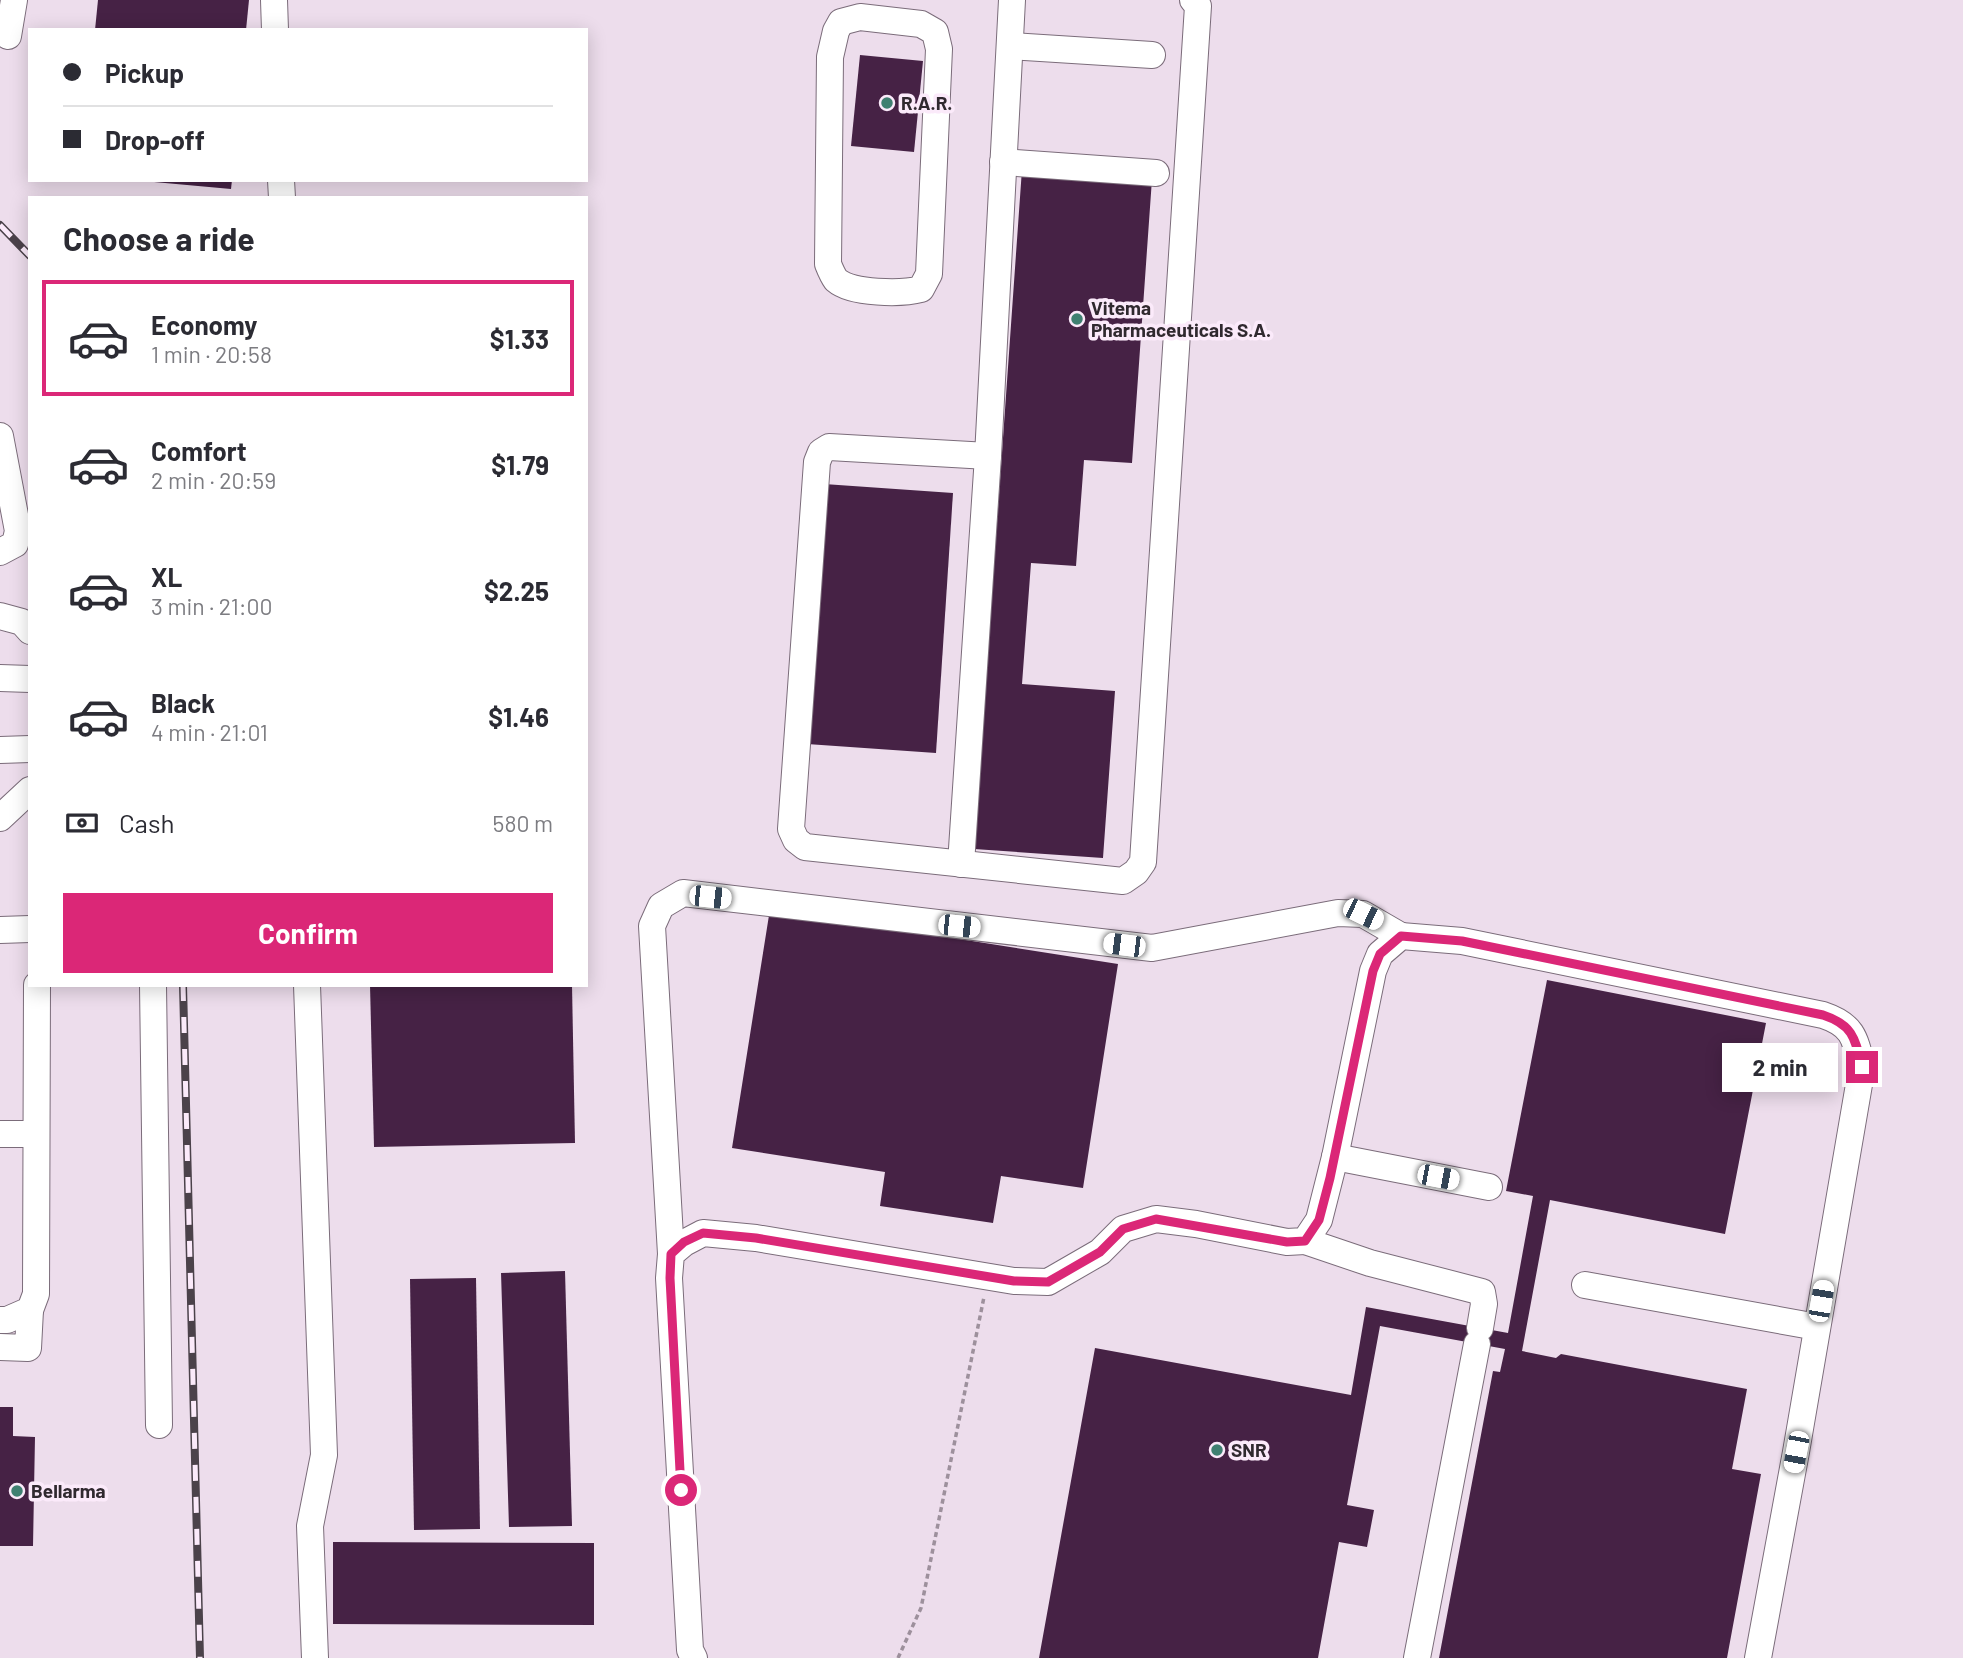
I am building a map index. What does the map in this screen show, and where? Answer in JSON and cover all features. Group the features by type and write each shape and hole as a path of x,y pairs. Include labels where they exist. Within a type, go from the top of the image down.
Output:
{"street":[{"path":"8,36 14,0"},
{"path":"274,0 275,28"},
{"path":"961,864 988,456 1012,0"},
{"path":"988,456 829,447 821,452 817,463 791,829 796,840 805,847 1123,881 1136,872 1143,862 1198,6 1193,0"},
{"path":"860,9 922,24 935,32 939,49 929,274 921,289 906,293 851,287 836,279 828,264 830,57 836,31 842,22 860,9"},
{"path":"1010,46 1152,55"},
{"path":"1003,162 1156,173"},
{"path":"0,436 18,531 15,544 0,552"},
{"path":"0,616 22,622 28,629"},
{"path":"0,678 28,679"},
{"path":"0,750 28,749"},
{"path":"0,818 28,792"},
{"path":"694,1658 690,1650 689,1636 652,926 661,906 683,893 1152,948 1338,913 1363,914 1401,936 1462,941 1839,1020 1854,1036 1862,1067 1758,1658"},
{"path":"0,930 28,929"},
{"path":"1305,1241 1319,1220 1335,1157 1373,971 1380,954 1401,936"},
{"path":"0,1347 28,1348 30,1310 36,1294 37,987"},
{"path":"153,987 159,1425"},
{"path":"307,987 324,1455 310,1526 315,1658"},
{"path":"0,1134 36,1134"},
{"path":"1335,1157 1489,1187"},
{"path":"671,1254 684,1242 703,1233 756,1238 1014,1281 1048,1282 1100,1252 1123,1229 1156,1219 1287,1242 1305,1241 1370,1263 1482,1292 1484,1304 1417,1658"},
{"path":"1585,1285 1817,1327"},
{"path":"0,1320 7,1320 30,1310"}],"path":[{"path":"898,1658 921,1608 988,1276"}],"building":[{"path":"98,0 249,0 246,28 95,28"},
{"name":"R.A.R.","path":"860,55 923,61 914,152 851,146"},
{"name":"Vitema Pharmaceuticals S.A.","path":"1022,169 1152,179 1132,463 1084,460 1076,566 1031,563 1022,684 1115,691 1103,858 974,849"},
{"path":"154,182 232,182 231,189"},
{"path":"824,484 953,493 936,753 807,744"},
{"path":"770,909 1118,964 1083,1188 1001,1176 993,1223 880,1206 885,1172 732,1148"},
{"path":"1547,980 1766,1023 1725,1234 1550,1200 1522,1351 1556,1358 1561,1354 1747,1389 1732,1469 1761,1474 1727,1658 1439,1658 1493,1371 1500,1372 1505,1349 1380,1326 1347,1505 1374,1510 1367,1547 1339,1542 1318,1658 1039,1658 1095,1348 1351,1395 1366,1307 1508,1333 1533,1196 1506,1191"},
{"path":"370,987 572,987 575,1143 374,1147"},
{"path":"565,1271 572,1526 509,1527 501,1273"},
{"path":"476,1278 480,1529 414,1530 410,1279"},
{"name":"Bellarma","path":"0,1407 13,1407 13,1436 35,1437 33,1546 0,1546"},
{"path":"333,1542 594,1543 594,1625 333,1624"}],"railway":[{"path":"0,225 28,254"},
{"path":"183,987 200,1658"}],"place":[{"name":"R.A.R.","path":"887,103"},
{"name":"Vitema Pharmaceuticals S.A.","path":"1077,319"},
{"name":"SNR","path":"1217,1450"},
{"name":"Bellarma","path":"17,1491"}],"route":[{"path":"681,1490 670,1278 671,1254 684,1242 703,1233 756,1238 1014,1281 1048,1282 1100,1252 1123,1229 1156,1219 1287,1242 1305,1241 1319,1220 1330,1178 1373,971 1380,954 1401,936 1462,941 1823,1015 1839,1020 1854,1036 1862,1067"}]}
